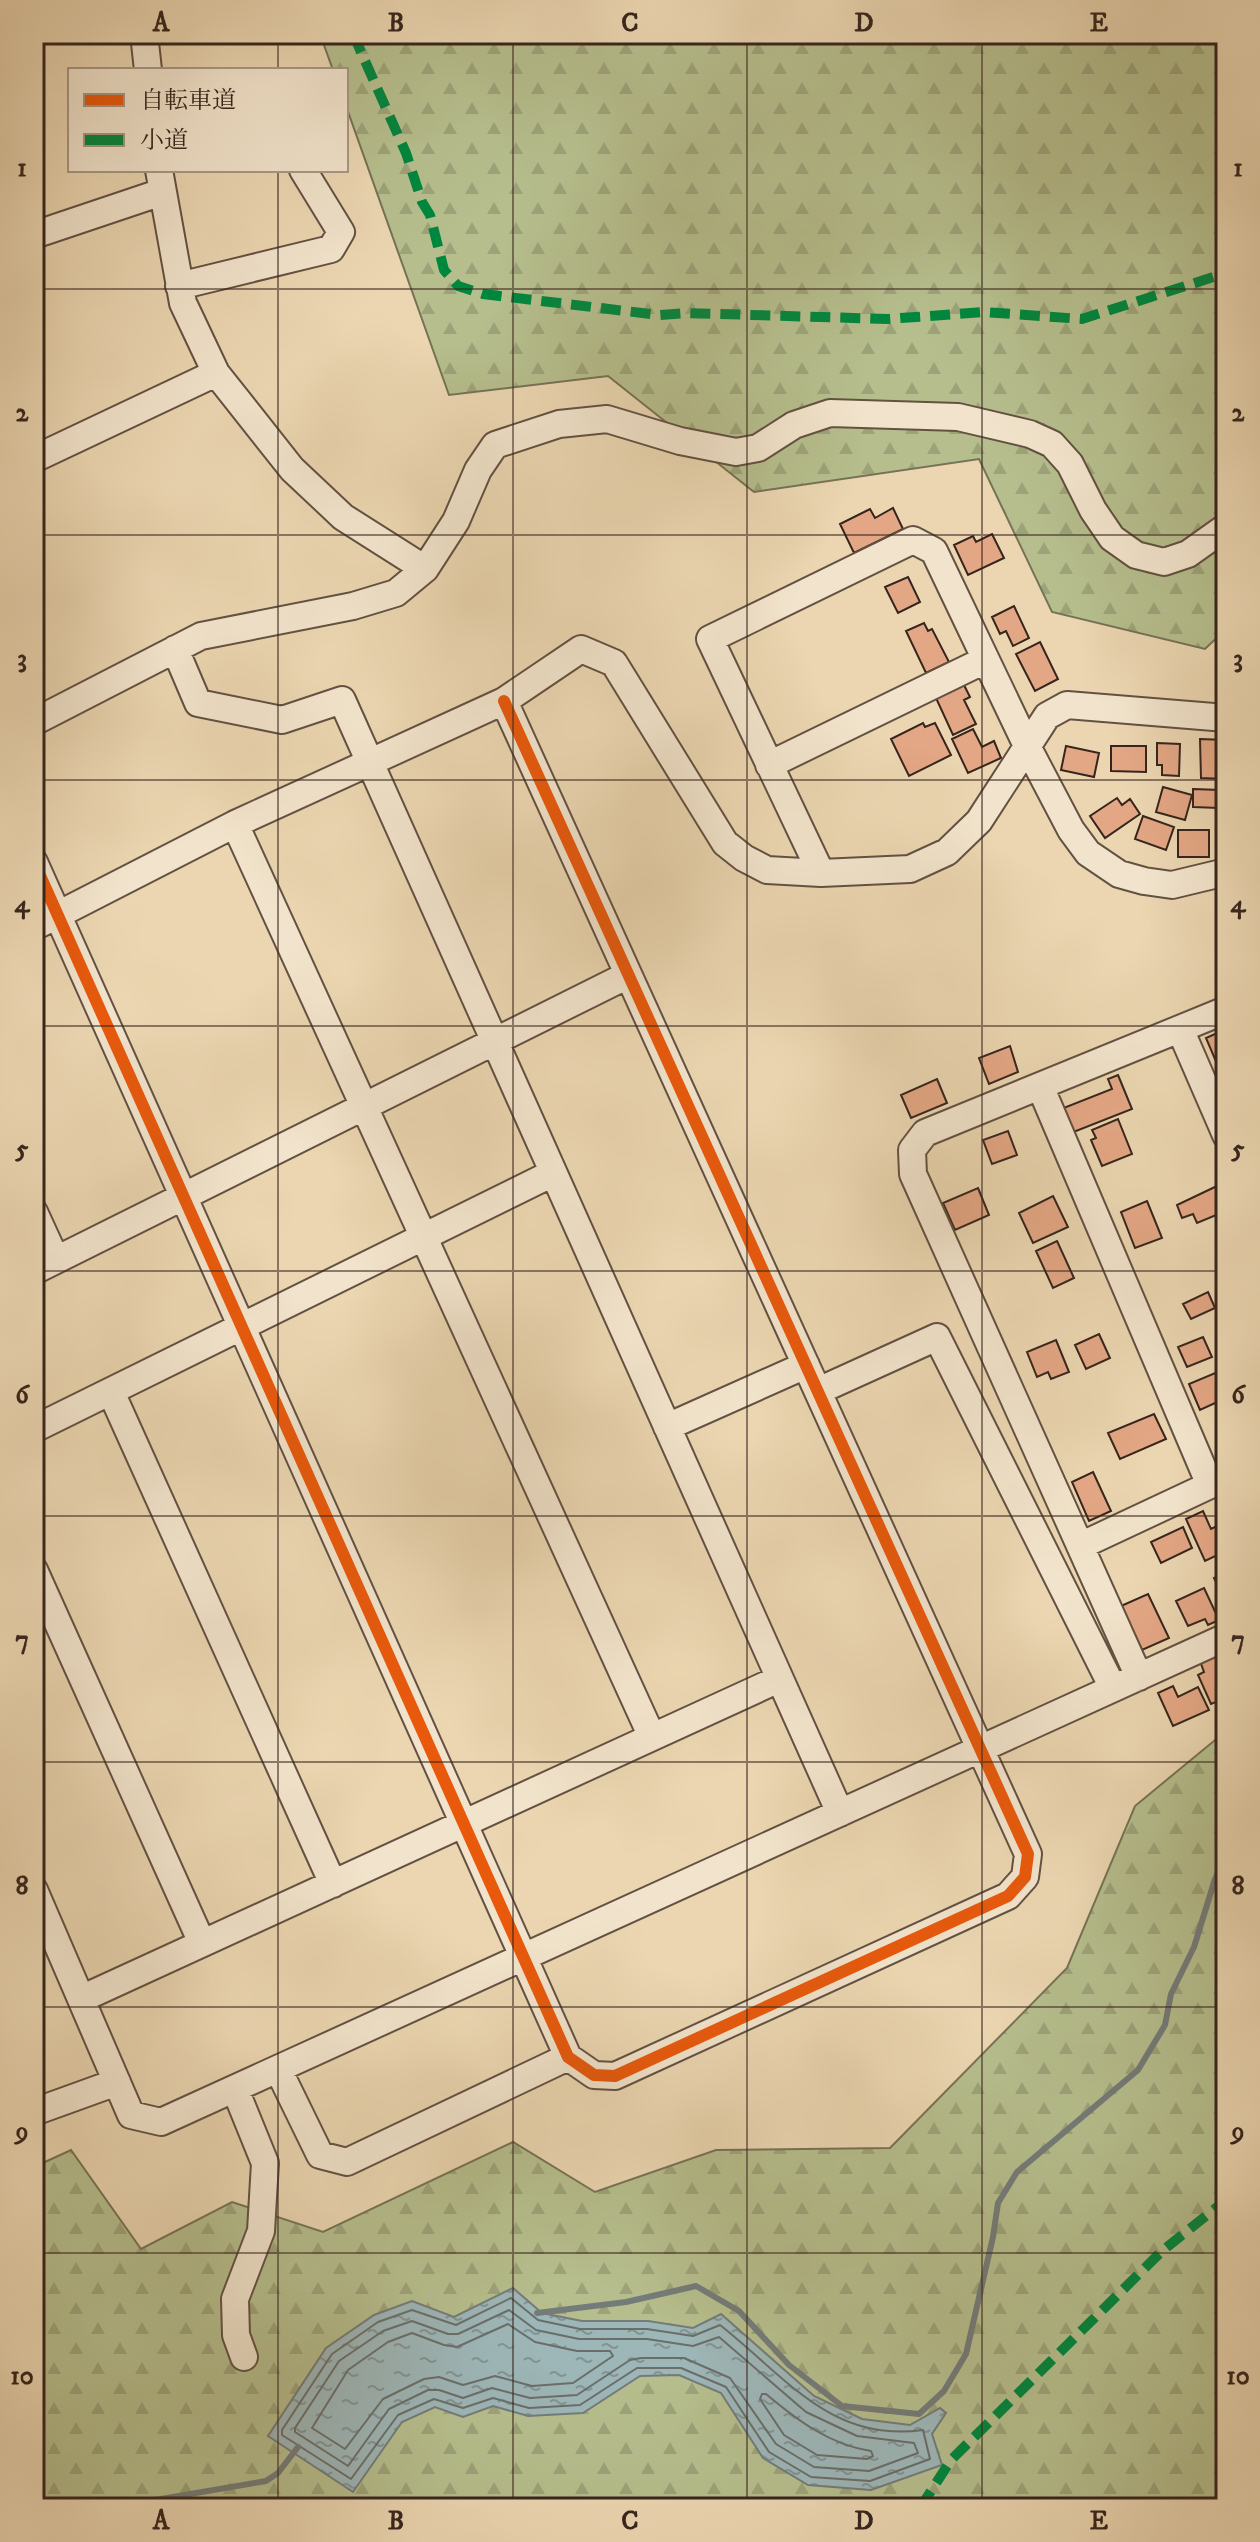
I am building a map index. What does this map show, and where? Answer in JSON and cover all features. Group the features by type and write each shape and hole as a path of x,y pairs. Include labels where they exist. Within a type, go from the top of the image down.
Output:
{"street":[{"path":"144,34 148,68"},
{"path":"179,286 331,249 341,232 304,172"},
{"path":"34,235 160,181 183,303 216,373 292,469 343,517 425,569"},
{"path":"34,459 216,373"},
{"path":"34,722 201,636 353,606 396,593 425,569 456,521 478,470 495,445 559,424 607,419 680,441 736,452 758,448 794,425 830,413 958,417 1030,434 1052,444 1070,464 1093,510 1112,538 1136,555 1164,562 1188,554 1226,527"},
{"path":"821,873 710,639 913,540 934,551 1028,748 1071,830 1088,853 1119,874 1172,885 1226,872"},
{"path":"175,649 198,703 282,720 342,700 840,1813"},
{"path":"34,927 235,824 504,701 581,649 614,663 725,843 767,870 821,873 910,869 947,852 979,821 1047,716 1067,705 1226,718"},
{"path":"769,765 985,660"},
{"path":"34,862 568,2057 594,2075 615,2076 1008,1896 1025,1877 1028,1854 504,701"},
{"path":"235,824 652,1737"},
{"path":"34,1212 45,1266 628,975"},
{"path":"1139,1677 913,1174 912,1150 925,1133 1226,1010"},
{"path":"1180,1029 1226,1135"},
{"path":"1040,1086 1218,1481 1080,1546"},
{"path":"34,1429 553,1173"},
{"path":"818,1391 937,1337 1113,1688"},
{"path":"667,1427 806,1365"},
{"path":"111,1392 333,1884"},
{"path":"34,1570 202,1943"},
{"path":"34,1890 131,2115 161,2122 1226,1637"},
{"path":"81,1999 779,1679"},
{"path":"278,2069 320,2155 347,2162 568,2057"},
{"path":"34,2112 117,2082"},
{"path":"235,2089 265,2163 261,2231 235,2299 236,2335 244,2357"}],"green space":[{"path":"320,34 1226,34 1226,629 1205,649 1052,612 979,459 754,492 608,376 449,395 348,112 348,68 332,68"},
{"path":"1226,1731 1226,2508 34,2508 34,2167 71,2150 141,2249 232,2202 323,2232 513,2142 595,2192 716,2150 890,2148 1067,1968 1135,1806"}],"water":[{"path":"513,2288 542,2313 582,2321 648,2321 693,2328 721,2314 814,2396 862,2419 910,2425 940,2408 946,2413 932,2434 942,2465 871,2490 808,2485 763,2458 721,2393 679,2375 640,2376 583,2413 528,2416 493,2406 463,2417 435,2407 402,2422 353,2492 268,2436 326,2348 374,2315 412,2301 454,2317"}],"building":[{"path":"893,508 903,529 854,553 840,524 870,509 875,518"},
{"path":"992,534 1004,558 968,575 954,545 973,536 976,542"},
{"path":"908,577 920,602 898,613 885,587"},
{"path":"1014,606 1029,638 1013,646 1006,631 1000,634 992,617"},
{"path":"924,623 928,631 932,629 949,662 926,673 906,631"},
{"path":"1040,642 1058,679 1035,691 1016,654"},
{"path":"964,685 970,697 964,700 976,724 953,735 936,698"},
{"path":"923,723 925,727 935,723 951,755 909,776 891,739"},
{"path":"973,729 982,747 994,741 1001,758 968,773 952,739"},
{"path":"1200,739 1226,740 1226,779 1201,778"},
{"path":"1157,743 1180,744 1179,776 1162,775 1162,765 1157,765"},
{"path":"1066,746 1099,753 1094,777 1061,770"},
{"path":"1111,746 1146,746 1146,772 1111,771"},
{"path":"1163,787 1192,795 1185,820 1156,812"},
{"path":"1193,789 1220,790 1219,808 1193,807"},
{"path":"1117,798 1122,805 1130,799 1140,814 1105,838 1090,816"},
{"path":"1143,816 1174,827 1166,850 1135,839"},
{"path":"1178,830 1209,830 1209,857 1178,857"},
{"path":"1226,1029 1226,1068 1220,1071 1206,1038"},
{"path":"1010,1046 1018,1072 989,1084 979,1058"},
{"path":"1118,1075 1132,1109 1071,1133 1061,1109 1112,1089 1108,1079"},
{"path":"937,1079 947,1103 911,1118 901,1095"},
{"path":"1118,1119 1132,1154 1102,1166 1091,1140 1096,1138 1092,1130"},
{"path":"1008,1131 1017,1155 992,1164 983,1140"},
{"path":"1217,1186 1226,1211 1197,1223 1193,1214 1182,1218 1177,1205"},
{"path":"978,1188 989,1215 955,1230 943,1203"},
{"path":"1053,1196 1068,1227 1033,1243 1019,1213"},
{"path":"1147,1201 1162,1238 1135,1248 1121,1212"},
{"path":"1057,1241 1074,1278 1053,1288 1036,1251"},
{"path":"1208,1292 1215,1308 1191,1319 1183,1304"},
{"path":"1099,1334 1110,1358 1086,1369 1075,1345"},
{"path":"1203,1337 1212,1357 1187,1367 1178,1347"},
{"path":"1056,1340 1069,1372 1051,1379 1048,1372 1037,1377 1027,1352"},
{"path":"1220,1371 1226,1385 1226,1398 1200,1410 1189,1384"},
{"path":"1154,1414 1166,1439 1120,1459 1108,1433"},
{"path":"1093,1472 1111,1511 1089,1521 1072,1482"},
{"path":"1203,1511 1211,1529 1219,1525 1226,1540 1226,1551 1205,1561 1186,1519"},
{"path":"1183,1527 1192,1548 1161,1563 1151,1542"},
{"path":"1226,1573 1226,1602 1214,1578"},
{"path":"1204,1588 1219,1620 1208,1625 1205,1619 1188,1626 1176,1601"},
{"path":"1148,1594 1169,1638 1142,1650 1121,1606"},
{"path":"1226,1649 1226,1698 1211,1704 1198,1675 1204,1672 1200,1661"},
{"path":"1173,1686 1178,1697 1198,1687 1209,1710 1173,1726 1158,1693"}],"waterway":[{"path":"537,2313 626,2302 696,2286 739,2311 789,2365 842,2406 919,2414 944,2391 966,2354 998,2203 1017,2172 1138,2070 1165,2025 1171,1994 1194,1947 1215,1879 1226,1857"},
{"path":"108,2508 266,2481 278,2473 298,2447"}],"marked path":[{"path":"353,34 430,215 444,270 458,286 483,294 659,315 686,313 888,319 984,312 1082,319 1226,273"},
{"path":"920,2508 951,2460 1162,2251 1226,2200"}],"cycle path":[{"path":"34,862 568,2057 594,2075 615,2076 1008,1896 1025,1877 1028,1854 504,701"}]}
